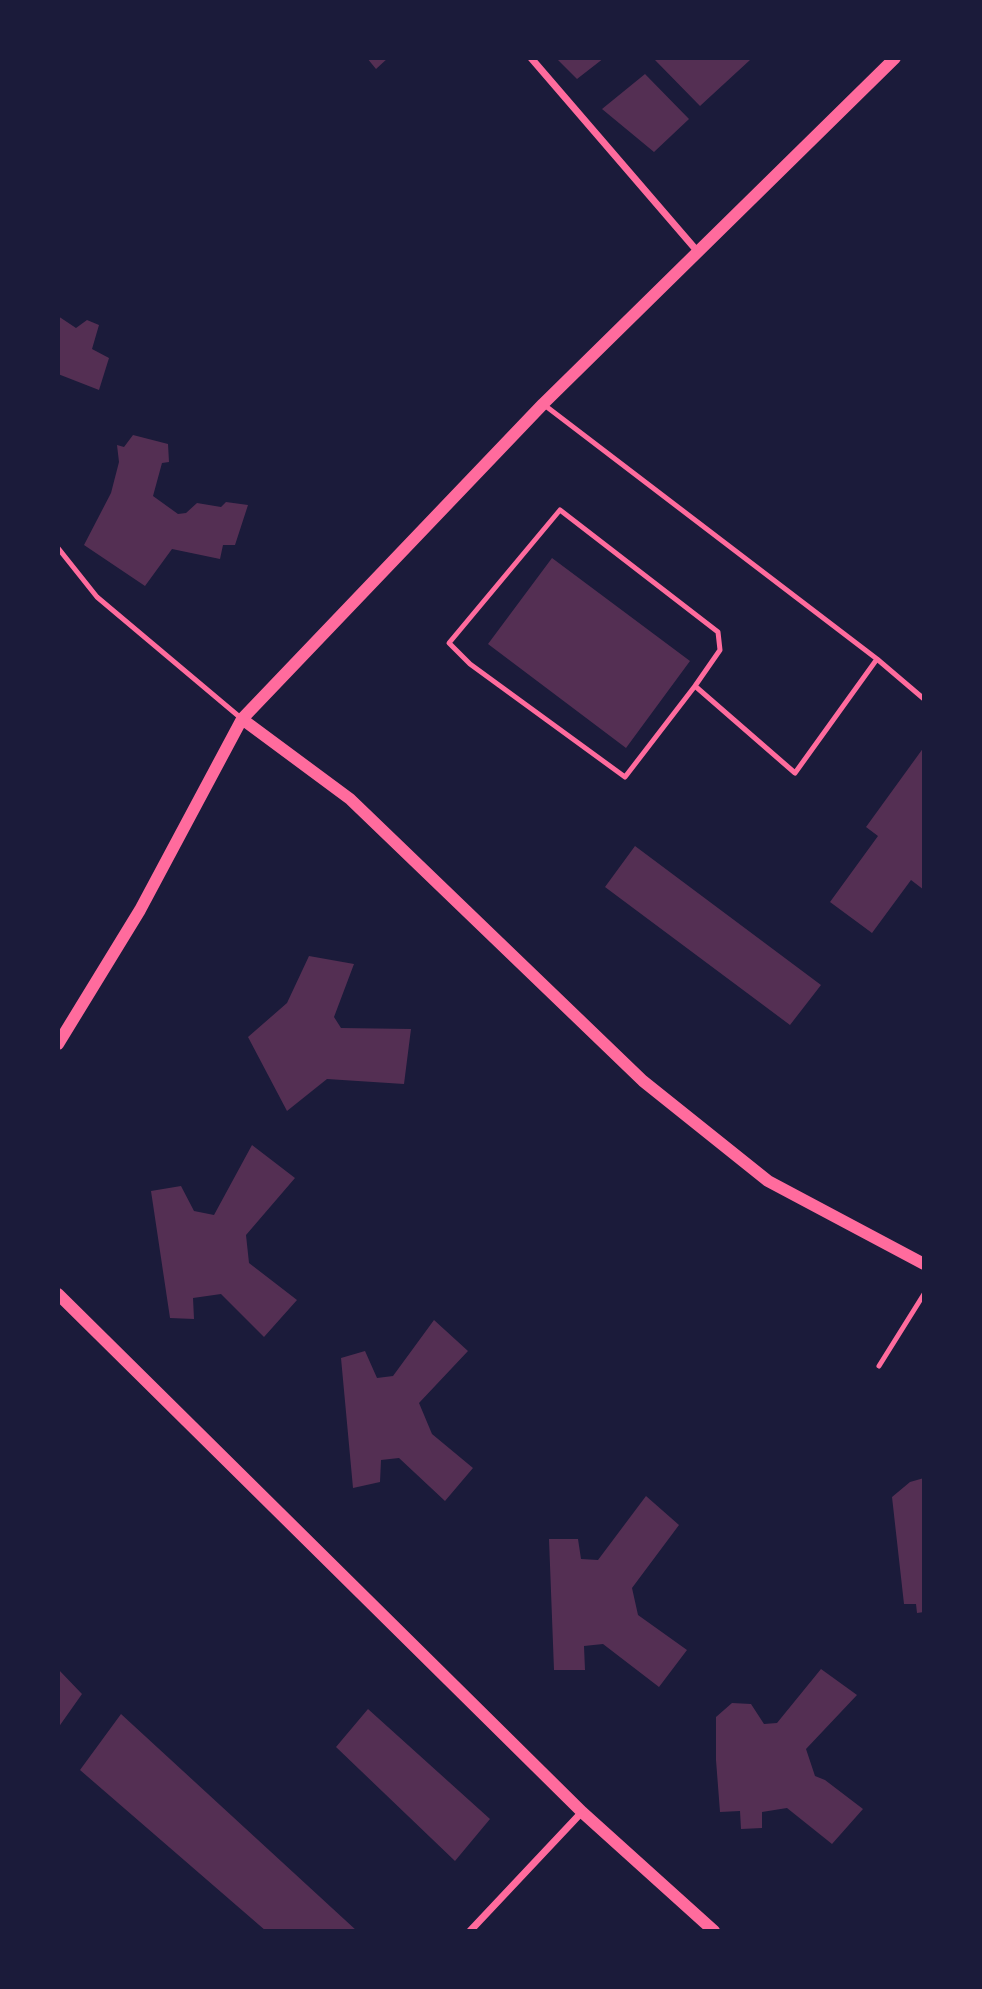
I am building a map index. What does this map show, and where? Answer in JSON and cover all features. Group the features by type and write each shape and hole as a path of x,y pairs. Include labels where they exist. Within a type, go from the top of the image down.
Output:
{"street":[{"path":"531,58 698,252"},
{"path":"58,1044 140,910 242,719 543,404 895,58"},
{"path":"242,719 350,799 643,1081 768,1181 924,1265"},
{"path":"58,1294 582,1812 714,1931"},
{"path":"470,1931 582,1812"}],"lane":[{"path":"543,404 877,659 924,699"},
{"path":"560,510 719,632 720,650 695,686 625,777 470,664 449,643 560,510"},
{"path":"58,548 97,597 242,719"},
{"path":"695,686 795,773 877,659"},
{"path":"879,1366 924,1294"}],"building":[{"path":"367,58 388,58 376,69"},
{"path":"556,58 604,58 577,79"},
{"path":"655,60 750,60 700,106"},
{"path":"645,74 689,119 654,152 602,109"},
{"path":"58,316 76,328 87,320 99,325 92,349 109,358 99,390 58,374"},
{"path":"133,435 168,444 169,462 162,463 153,496 178,514 186,513 197,503 221,507 226,502 248,505 235,545 223,545 220,559 172,549 145,586 84,545 111,493 119,462 117,445 124,447"},
{"path":"552,558 690,661 626,748 488,644"},
{"path":"924,747 924,890 911,880 872,933 830,902 878,836 866,827"},
{"path":"635,846 821,985 790,1025 605,887"},
{"path":"309,956 354,964 334,1017 341,1028 411,1029 404,1084 327,1079 287,1111 248,1037 287,1003"},
{"path":"252,1145 295,1178 246,1235 249,1263 297,1300 264,1337 221,1294 193,1298 194,1319 170,1318 151,1191 181,1186 194,1211 214,1215"},
{"path":"434,1320 468,1351 419,1403 432,1434 473,1468 445,1501 399,1458 381,1460 380,1482 353,1488 341,1358 365,1351 377,1378 393,1376"},
{"path":"924,1478 924,1612 917,1613 916,1604 904,1604 892,1497 910,1482"},
{"path":"646,1496 679,1525 632,1588 638,1615 687,1650 659,1687 603,1644 584,1646 585,1670 554,1670 549,1539 578,1539 581,1559 598,1560"},
{"path":"58,1669 82,1694 58,1728"},
{"path":"821,1669 857,1695 806,1749 815,1776 825,1780 863,1809 832,1844 787,1808 762,1812 762,1828 741,1829 740,1811 720,1812 716,1717 732,1703 751,1704 764,1724 777,1723"},
{"path":"368,1709 490,1819 455,1861 336,1747"},
{"path":"121,1714 357,1931 266,1931 80,1770"}]}
